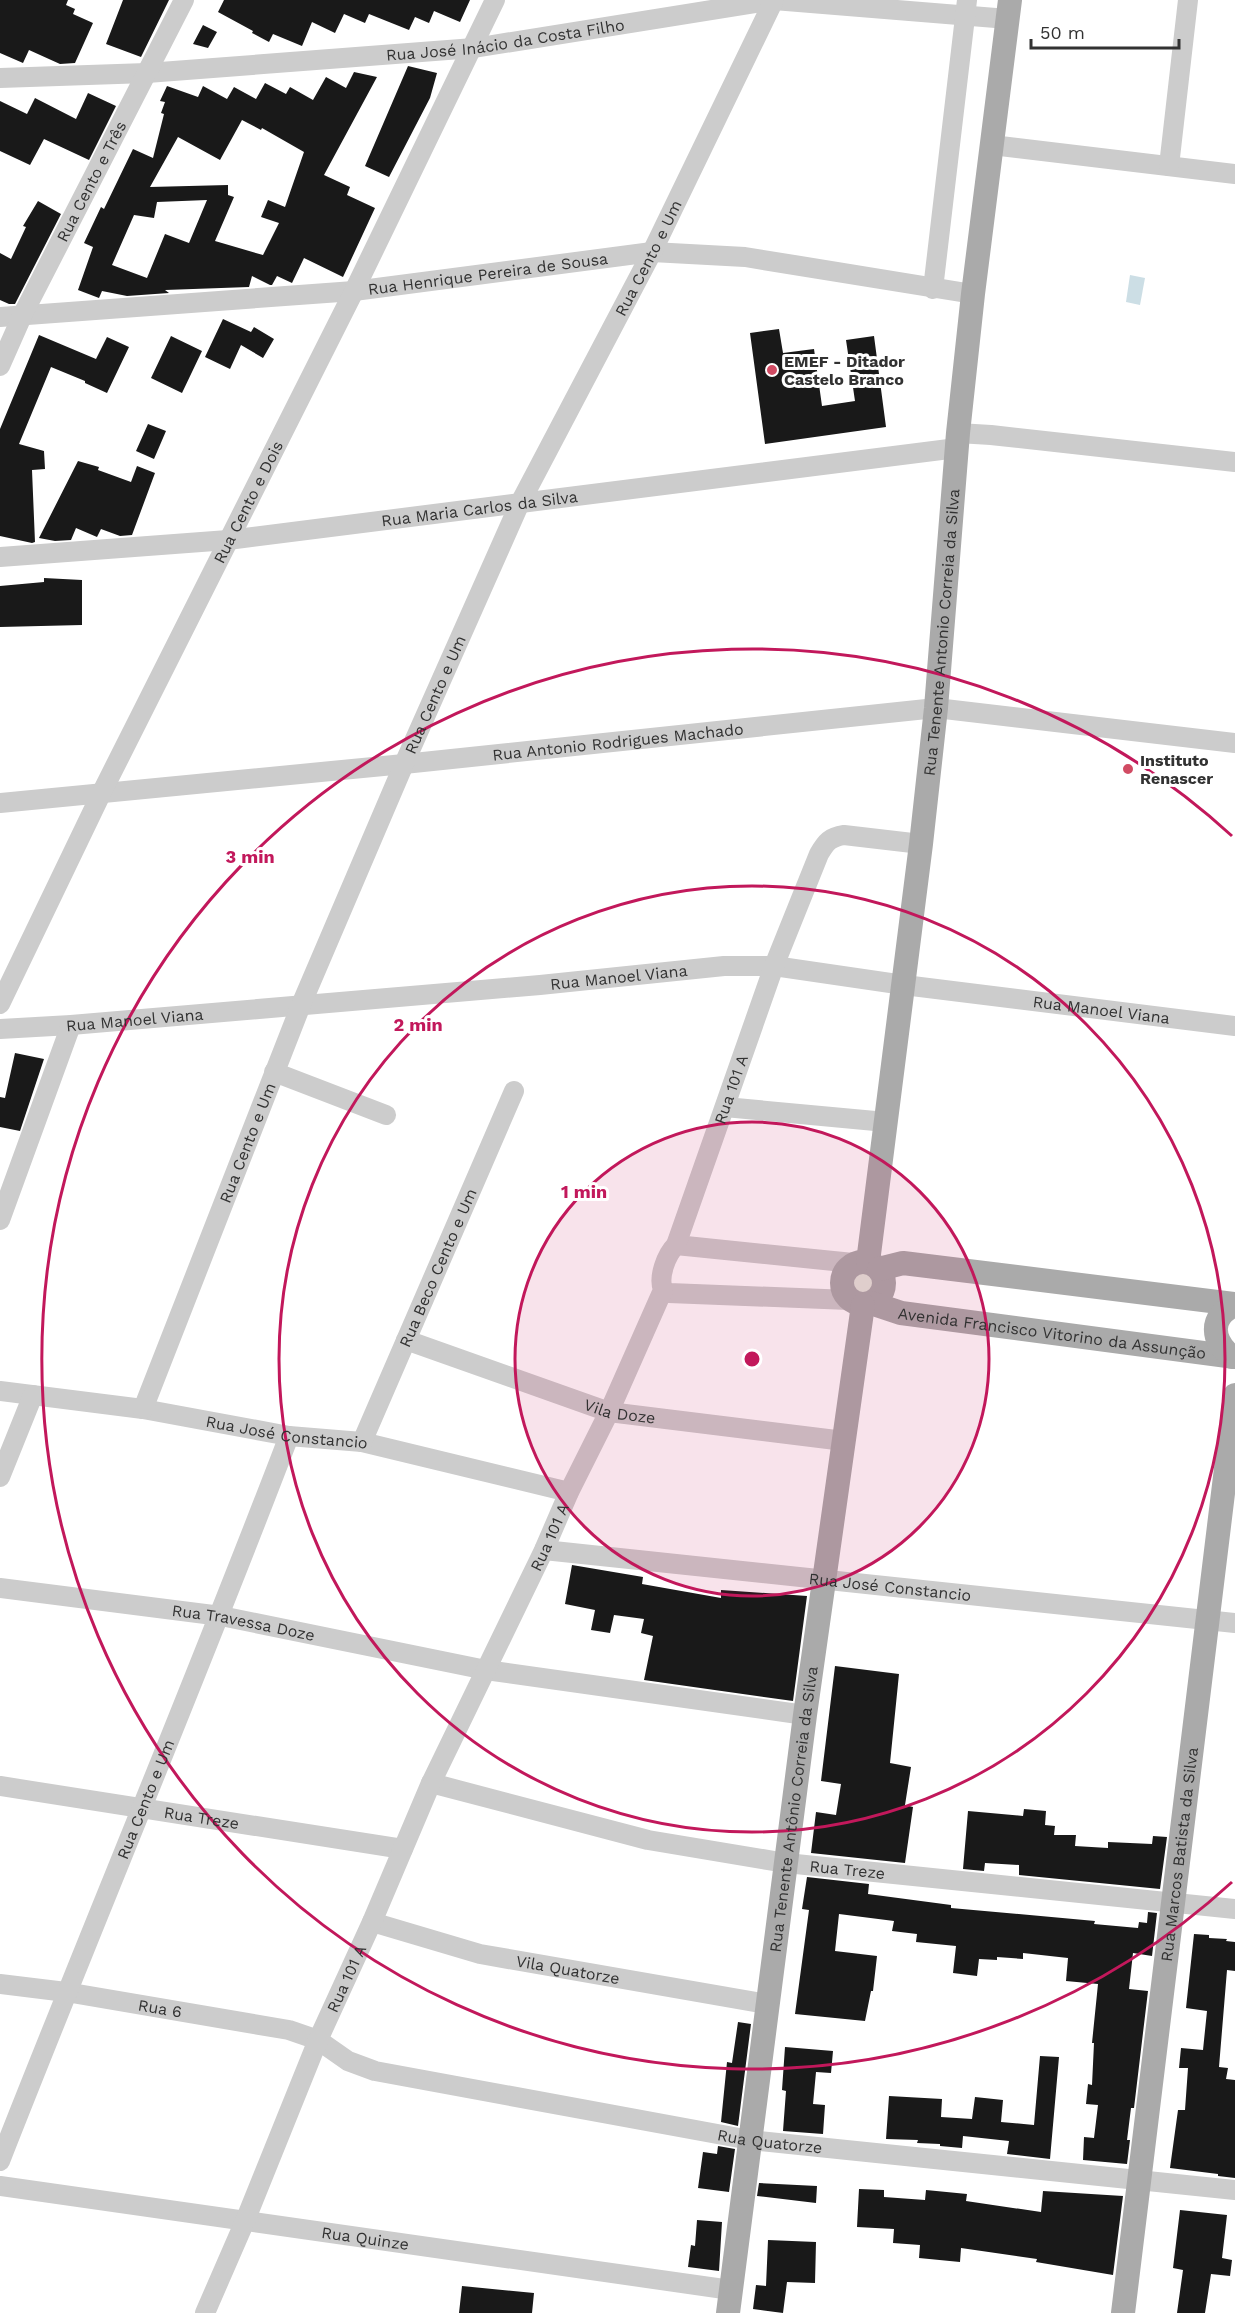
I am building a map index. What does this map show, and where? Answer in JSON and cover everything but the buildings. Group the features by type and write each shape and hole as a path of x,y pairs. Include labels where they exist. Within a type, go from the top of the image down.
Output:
{"main road":[{"name":"Rua Tenente Antonio Correia da Silva","path":"867,1265 921,844 936,708 958,441 973,294 1009,9"},
{"path":"867,1265 885,1281 884,1289 881,1296 861,1303 844,1294 842,1280 848,1268 867,1265 903,1263 1235,1304"},
{"name":"Avenida Francisco Vitorino da Assunção","path":"861,1303 901,1313 1234,1357"},
{"name":"Rua Tenente Antônio Correia da Silva","path":"729,2301 861,1303"},
{"path":"1234,1357 1220,1345 1216,1337 1216,1328 1224,1312 1235,1304"},
{"name":"Rua Marcos Batista da Silva","path":"1123,2313 1235,1395"}],"street":[{"name":"Rua Cento e Três","path":"0,366 23,315 184,0"},
{"name":"Rua Cento e Dois","path":"0,1004 101,794 474,48 495,0"},
{"name":"Rua José Inácio da Costa Filho","path":"0,78 147,73 474,48 774,0 1009,9"},
{"name":"Rua Cento e Um","path":"143,1409 301,1005 404,764 519,505 652,252 774,0"},
{"path":"1169,166 1188,0"},
{"path":"933,289 966,7"},
{"path":"992,145 1235,174"},
{"name":"Rua Henrique Pereira de Sousa","path":"0,317 354,291 652,252 745,256 973,294"},
{"name":"Rua Maria Carlos da Silva","path":"0,557 228,540 519,505 1002,436 1235,462"},
{"name":"Rua Antonio Rodrigues Machado","path":"0,803 404,764 936,708 1235,743"},
{"name":"Rua 101 A","path":"205,2313 318,2040 372,1922 431,1783 609,1412 663,1290 661,1280 667,1259 676,1245 774,966 819,854 832,837 844,835 921,844"},
{"name":"Rua Manoel Viana","path":"0,1029 540,985 724,966 774,966 904,985 1235,1026"},
{"path":"0,1220 71,1025"},
{"path":"274,1072 386,1115"},
{"name":"Rua Beco Cento e Um","path":"362,1442 514,1091"},
{"path":"725,1107 886,1122"},
{"path":"676,1245 867,1265"},
{"path":"663,1290 669,1293 861,1303"},
{"name":"Vila Doze","path":"406,1340 609,1412 844,1441"},
{"name":"Rua José Constancio","path":"0,1391 143,1409 289,1436 362,1442 569,1492"},
{"path":"0,1477 33,1395"},
{"name":"Rua Cento e Um","path":"0,2161 66,1992 221,1616 289,1436"},
{"name":"Rua José Constancio","path":"544,1550 1235,1623"},
{"name":"Rua Travessa Doze","path":"0,1588 221,1616 486,1670 805,1715"},
{"name":"Rua Treze","path":"431,1783 648,1840 786,1863 1235,1909"},
{"name":"Rua Treze","path":"0,1786 403,1849"},
{"name":"Vila Quatorze","path":"372,1922 480,1954 767,2004"},
{"name":"Rua 6","path":"0,1984 66,1992 289,2030 318,2040"},
{"name":"Rua Quatorze","path":"318,2040 348,2061 375,2071 750,2140 1235,2190"},
{"name":"Rua Quinze","path":"0,2186 245,2221 729,2301"}],"shaded area":[{"path":"1130,275 1145,278 1140,305 1126,302"},
{"path":"862,1266 879,1280 878,1291 869,1298 851,1294 848,1285 851,1274"}],"place":[{"name":"EMEF - Ditador Castelo Branco","path":"772,370"},
{"name":"Instituto Renascer","path":"1128,769"}]}
